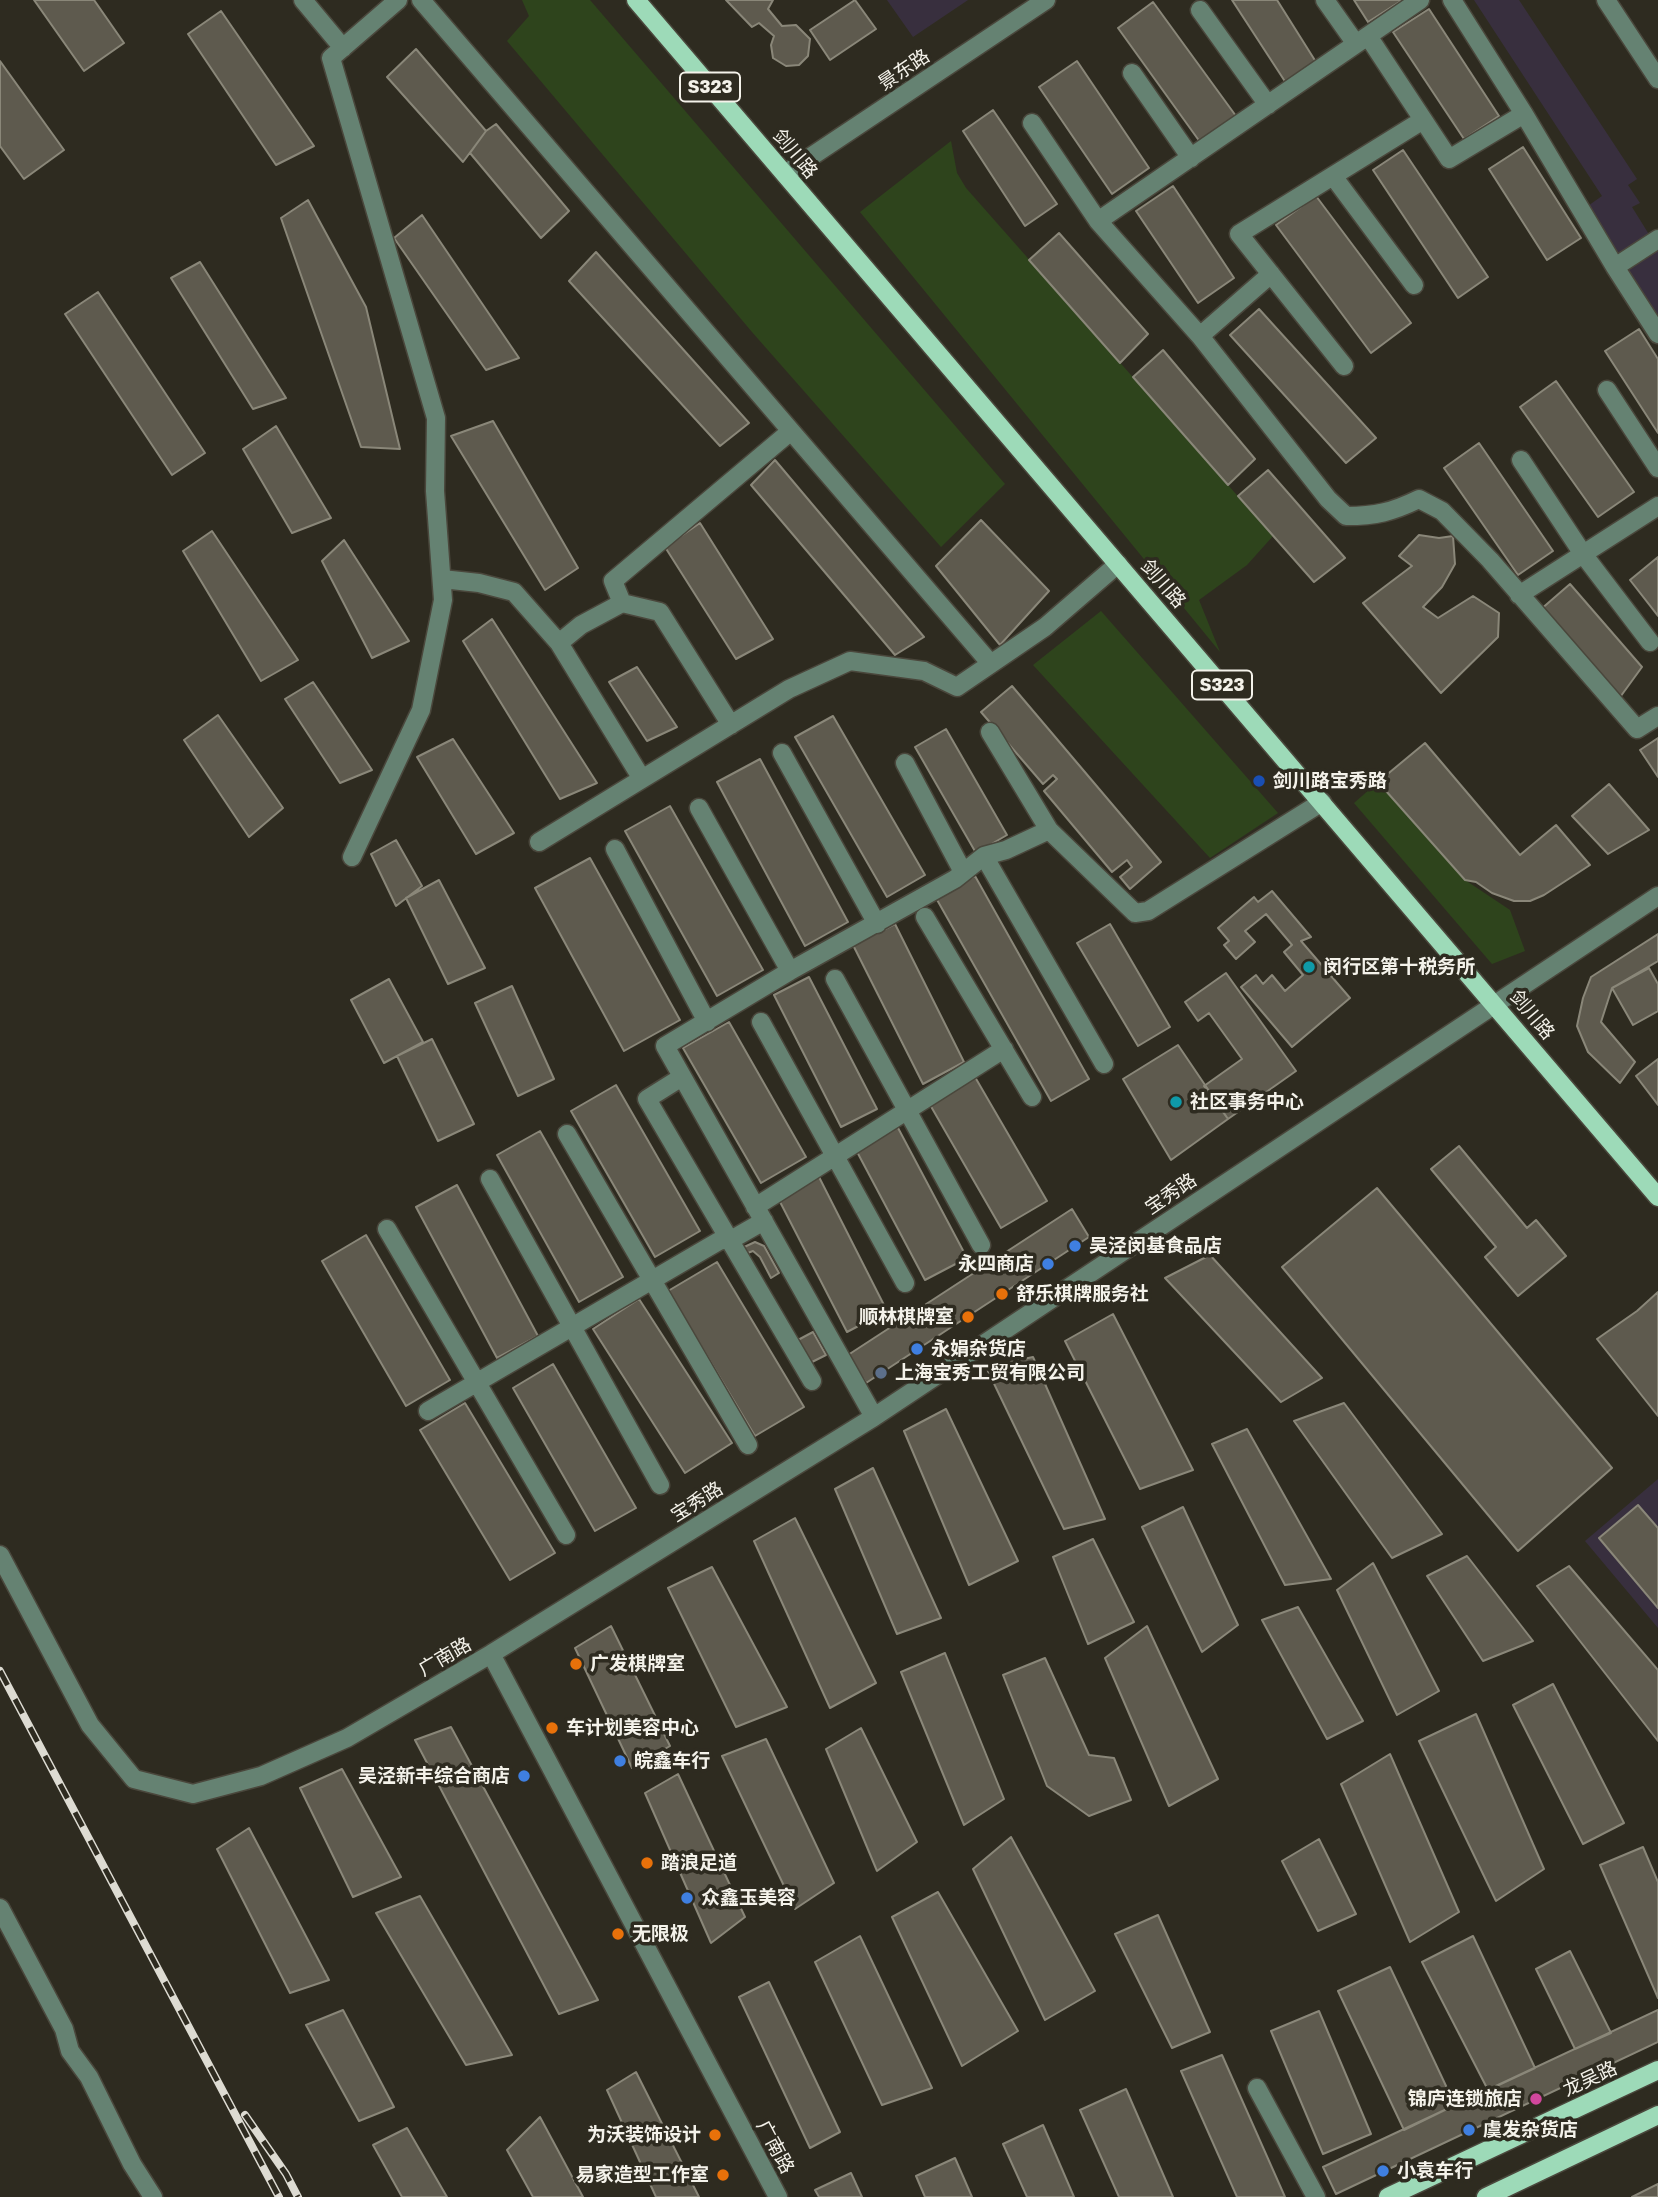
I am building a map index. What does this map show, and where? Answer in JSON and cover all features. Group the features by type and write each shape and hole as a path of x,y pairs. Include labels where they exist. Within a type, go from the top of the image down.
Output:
{"main road":[{"name":"剑川路","path":"636,0 1658,1197"},
{"name":"龙吴路","path":"1388,2197 1658,2070"},
{"path":"1486,2197 1658,2115"}],"street":[{"path":"303,0 343,48"},
{"path":"352,857 421,710 443,600 436,491 436,418 331,58 398,0"},
{"path":"421,0 991,664"},
{"name":"景东路","path":"785,174 1046,0"},
{"path":"1325,0 1362,40 1449,159 1524,114"},
{"path":"1098,221 1420,0"},
{"path":"1452,0 1658,334"},
{"path":"1606,0 1658,79"},
{"path":"1200,10 1268,104"},
{"path":"1132,73 1191,158"},
{"path":"1344,366 1240,234 1423,120"},
{"path":"1032,123 1098,221 1200,336 1328,499 1346,516 1371,516 1394,511 1419,499 1442,511 1490,560 1637,729 1658,716"},
{"path":"1333,176 1414,285"},
{"path":"1615,267 1658,239"},
{"path":"1200,336 1271,274"},
{"path":"1607,390 1658,468"},
{"path":"622,603 613,582 791,431"},
{"path":"1521,460 1583,554 1650,642"},
{"path":"1519,596 1658,506"},
{"path":"539,842 789,689 850,661 924,671 957,687 1045,627 1118,564"},
{"path":"442,579 479,583 514,592 559,643 642,779"},
{"path":"559,643 581,625 622,603 660,612 731,724"},
{"path":"990,732 1049,830 1135,913 1148,911 1322,803"},
{"path":"782,753 877,924"},
{"path":"905,763 964,872"},
{"path":"699,808 790,971"},
{"path":"874,1417 665,1046 790,971 877,924 964,872 984,856 1006,850 1049,830"},
{"path":"615,849 707,1023"},
{"path":"984,856 1104,1064"},
{"name":"宝秀路","path":"491,1654 874,1417 1658,896"},
{"path":"925,917 1032,1097"},
{"path":"835,979 981,1245"},
{"path":"761,1022 905,1283"},
{"path":"428,1411 719,1241 736,1237 760,1214 835,1157 1004,1049"},
{"path":"682,1077 648,1099 812,1381"},
{"path":"567,1134 748,1446"},
{"path":"490,1179 660,1485"},
{"path":"387,1229 566,1535"},
{"name":"广南路","path":"0,1555 90,1725 134,1779 193,1794 261,1776 346,1738 491,1654 778,2197"},
{"path":"0,1908 64,2029 70,2051 89,2077 132,2164 153,2197"},
{"path":"1257,2088 1316,2197"}],"shaded area":[{"path":"887,0 968,0 913,37"},
{"path":"1474,0 1519,0 1637,179 1628,185 1640,203 1632,207 1658,249 1658,315 1585,208 1602,196"},
{"path":"1658,1479 1658,1628 1585,1541"}],"green space":[{"path":"522,0 590,0 1005,484 941,547 752,332 507,41 529,16"},
{"path":"951,141 957,173 966,188 1273,536 1247,565 1199,600 1220,652 860,212"},
{"path":"1101,611 1278,813 1210,858 1033,665"},
{"path":"1378,782 1465,880 1510,910 1525,951 1492,964 1354,803"}],"building":[{"path":"34,0 94,0 124,43 84,71"},
{"path":"726,0 773,0 768,9 782,26 796,25 810,39 808,56 799,65 786,66 773,58 771,45 774,36 759,23 752,27"},
{"path":"855,0 876,29 830,60 810,30"},
{"path":"1232,0 1277,0 1316,62 1286,83"},
{"path":"1354,0 1400,0 1401,1 1368,22"},
{"path":"1153,2 1236,116 1200,142 1118,28"},
{"path":"1429,9 1499,116 1464,139 1393,32"},
{"path":"221,11 314,146 276,165 188,34"},
{"path":"416,49 486,131 463,162 387,77"},
{"path":"0,61 64,150 24,179 0,146"},
{"path":"1077,61 1149,168 1112,194 1039,87"},
{"path":"993,110 1057,204 1025,226 963,131"},
{"path":"496,124 569,211 541,238 470,153 486,131"},
{"path":"1523,147 1581,238 1547,260 1489,169"},
{"path":"1403,150 1488,277 1458,298 1373,170"},
{"path":"1173,186 1234,278 1198,303 1136,211"},
{"path":"1316,196 1411,323 1371,353 1276,225"},
{"path":"308,200 366,307 400,449 361,447 281,218"},
{"path":"422,215 519,358 486,370 394,238"},
{"path":"1059,233 1148,334 1120,363 1029,260"},
{"path":"596,252 749,423 720,446 569,281"},
{"path":"200,262 286,398 253,409 171,278"},
{"path":"98,292 205,453 172,475 65,314"},
{"path":"1259,309 1376,438 1346,463 1230,335"},
{"path":"1639,329 1658,359 1658,433 1605,351"},
{"path":"1163,350 1255,459 1228,485 1133,377"},
{"path":"1556,381 1634,492 1598,517 1520,407"},
{"path":"493,421 578,568 545,590 451,436"},
{"path":"276,426 331,518 292,533 243,449"},
{"path":"1479,443 1553,551 1518,575 1444,468"},
{"path":"775,460 924,637 895,655 751,485"},
{"path":"1268,470 1345,558 1314,582 1238,496"},
{"path":"981,520 1049,591 1000,645 936,566"},
{"path":"700,523 773,639 736,659 665,547"},
{"path":"212,531 298,660 261,681 183,551"},
{"path":"1419,535 1439,538 1453,536 1455,564 1442,587 1423,607 1438,618 1473,596 1499,613 1498,637 1441,693 1363,603 1412,566 1399,556"},
{"path":"344,540 409,641 372,658 322,561"},
{"path":"1658,557 1658,616 1630,580"},
{"path":"1570,584 1642,667 1618,700 1540,610"},
{"path":"492,619 597,783 560,799 463,641"},
{"path":"637,667 677,727 647,741 609,682"},
{"path":"313,682 372,770 340,783 285,699"},
{"path":"1012,686 1161,862 1130,889 1120,877 1132,867 1127,860 1112,872 1044,791 1057,779 1053,775 1043,784 981,712"},
{"path":"218,715 283,808 249,837 184,740"},
{"path":"833,716 925,875 887,897 795,737"},
{"path":"946,729 1007,835 976,853 915,747"},
{"path":"1658,738 1658,777 1640,750"},
{"path":"453,739 514,833 476,854 417,757"},
{"path":"1425,743 1520,855 1556,825 1590,865 1530,901 1514,901 1492,893 1476,882 1465,880 1378,782"},
{"path":"760,759 848,922 805,946 717,782"},
{"path":"1609,784 1649,830 1608,854 1572,816"},
{"path":"670,806 763,970 717,996 625,831"},
{"path":"396,840 422,886 396,906 371,854"},
{"path":"590,858 680,1020 624,1051 535,888"},
{"path":"975,876 1089,1079 1051,1101 936,898"},
{"path":"439,880 485,968 448,984 406,898"},
{"name":"闵行区第十税务所","path":"1272,891 1311,937 1301,941 1350,998 1292,1047 1241,987 1256,975 1263,984 1272,975 1285,991 1303,975 1284,952 1292,945 1266,914 1245,931 1255,942 1236,959 1224,945 1229,941 1218,928 1254,897 1258,902"},
{"path":"895,924 964,1062 923,1084 853,945"},
{"path":"1110,924 1170,1027 1138,1046 1077,943"},
{"path":"1658,934 1658,961 1612,988 1601,1022 1635,1062 1620,1083 1588,1052 1577,1026 1583,998 1591,977"},
{"path":"1649,968 1658,984 1658,1011 1633,1025 1612,988"},
{"path":"1226,973 1296,1071 1228,1119 1204,1086 1242,1059 1209,1013 1198,1021 1185,1002"},
{"path":"809,977 877,1109 841,1127 774,995"},
{"path":"389,979 423,1042 384,1063 351,1000"},
{"path":"512,986 554,1079 518,1096 475,1003"},
{"path":"729,1022 806,1157 761,1183 683,1048"},
{"path":"432,1039 474,1124 438,1141 397,1056"},
{"name":"社区事务中心","path":"1178,1045 1228,1119 1171,1160 1123,1079"},
{"path":"1658,1059 1658,1105 1636,1076"},
{"path":"975,1077 1047,1201 1001,1228 929,1103"},
{"path":"616,1085 700,1231 655,1257 571,1111"},
{"path":"897,1126 967,1258 925,1280 855,1148"},
{"path":"540,1131 623,1277 579,1302 497,1155"},
{"path":"1459,1146 1527,1228 1536,1220 1566,1256 1518,1296 1485,1257 1496,1247 1431,1169"},
{"path":"818,1175 887,1311 847,1332 777,1196"},
{"path":"457,1185 538,1336 497,1358 416,1207"},
{"path":"1377,1188 1612,1468 1518,1551 1282,1267"},
{"path":"1072,1209 1089,1237 866,1383 848,1355"},
{"path":"366,1235 450,1380 406,1406 322,1261"},
{"path":"755,1242 764,1246 779,1273 771,1278 760,1257 753,1251 745,1254 742,1248"},
{"path":"1210,1255 1322,1378 1281,1402 1165,1278"},
{"path":"717,1262 804,1407 755,1436 668,1291"},
{"path":"1658,1292 1658,1416 1597,1339 1637,1311"},
{"path":"639,1299 732,1443 685,1473 593,1329"},
{"path":"1113,1314 1193,1470 1140,1489 1065,1341"},
{"path":"813,1332 826,1355 808,1364 796,1341"},
{"path":"1033,1357 1105,1519 1064,1529 986,1367"},
{"path":"553,1364 636,1508 595,1531 513,1388"},
{"path":"465,1403 555,1553 510,1580 420,1430"},
{"path":"1344,1403 1442,1534 1392,1558 1294,1421"},
{"path":"946,1409 1018,1561 969,1585 904,1431"},
{"path":"1247,1429 1331,1579 1285,1585 1212,1444"},
{"path":"873,1468 941,1618 897,1634 835,1489"},
{"path":"1638,1505 1658,1528 1658,1608 1599,1538"},
{"path":"1183,1507 1238,1625 1202,1652 1142,1527"},
{"path":"795,1518 876,1683 830,1708 754,1541"},
{"path":"1093,1539 1134,1622 1088,1644 1053,1557"},
{"path":"1467,1556 1533,1641 1483,1661 1427,1576"},
{"path":"1373,1563 1439,1691 1397,1715 1337,1590"},
{"path":"1569,1566 1658,1670 1658,1741 1537,1586"},
{"path":"712,1567 787,1707 736,1727 668,1588"},
{"path":"1298,1607 1363,1721 1327,1739 1262,1620"},
{"path":"611,1626 670,1746 632,1768 575,1648"},
{"path":"1147,1626 1218,1779 1169,1806 1105,1658"},
{"path":"945,1653 1004,1799 964,1825 901,1672"},
{"path":"1045,1658 1089,1755 1114,1758 1131,1800 1089,1816 1047,1786 1003,1675"},
{"path":"1553,1684 1624,1823 1583,1844 1513,1705"},
{"path":"1476,1714 1544,1869 1496,1901 1419,1741"},
{"path":"451,1727 598,2000 559,2014 415,1740"},
{"path":"861,1728 917,1842 877,1871 826,1749"},
{"path":"766,1739 834,1883 795,1909 722,1756"},
{"path":"1390,1754 1459,1912 1410,1942 1341,1784"},
{"path":"342,1769 401,1877 353,1897 300,1788"},
{"path":"678,1774 745,1917 711,1943 645,1793"},
{"path":"249,1828 329,1980 290,1993 217,1849"},
{"path":"1011,1837 1095,1991 1045,2020 973,1869"},
{"path":"1319,1839 1356,1914 1318,1931 1282,1861"},
{"path":"1643,1847 1658,1882 1658,1998 1600,1865"},
{"path":"938,1892 1018,2031 962,2066 892,1917"},
{"path":"420,1896 512,2055 466,2065 376,1913"},
{"path":"1158,1915 1210,2032 1172,2048 1115,1934"},
{"path":"860,1936 932,2088 882,2105 815,1962"},
{"path":"1473,1936 1535,2068 1488,2090 1422,1962"},
{"path":"1570,1951 1611,2033 1575,2049 1536,1969"},
{"path":"1390,1967 1455,2105 1404,2130 1338,1991"},
{"path":"769,1982 840,2132 810,2148 739,1997"},
{"path":"343,2010 394,2107 359,2121 306,2025"},
{"path":"1658,2010 1658,2042 1336,2194 1323,2167"},
{"path":"1319,2011 1371,2134 1323,2154 1271,2031"},
{"path":"1222,2055 1285,2197 1237,2197 1181,2071"},
{"path":"636,2072 699,2197 656,2197 607,2090"},
{"path":"1126,2089 1173,2197 1119,2197 1080,2110"},
{"path":"540,2117 583,2197 533,2197 507,2150"},
{"path":"1043,2125 1074,2197 1027,2197 1003,2144"},
{"path":"407,2128 447,2197 402,2197 373,2145"},
{"path":"955,2158 972,2197 925,2197 916,2176"},
{"path":"851,2173 862,2197 819,2197 815,2190"},
{"path":"1658,2184 1658,2197 1632,2197"}],"railway":[{"path":"0,1671 279,2197"},
{"path":"245,2115 286,2174 298,2197"}],"place":[{"name":"剑川路宝秀路","path":"1259,781"},
{"name":"闵行区第十税务所","path":"1309,967"},
{"name":"社区事务中心","path":"1176,1102"},
{"name":"吴泾闵基食品店","path":"1075,1246"},
{"name":"永四商店","path":"1048,1264"},
{"name":"舒乐棋牌服务社","path":"1002,1294"},
{"name":"顺林棋牌室","path":"968,1317"},
{"name":"永娟杂货店","path":"917,1349"},
{"name":"上海宝秀工贸有限公司","path":"881,1373"},
{"name":"广发棋牌室","path":"576,1664"},
{"name":"车计划美容中心","path":"552,1728"},
{"name":"皖鑫车行","path":"620,1761"},
{"name":"吴泾新丰综合商店","path":"524,1776"},
{"name":"踏浪足道","path":"647,1863"},
{"name":"众鑫玉美容","path":"687,1898"},
{"name":"无限极","path":"618,1934"},
{"name":"锦庐连锁旅店","path":"1536,2099"},
{"name":"虞发杂货店","path":"1469,2130"},
{"name":"为沃装饰设计","path":"715,2135"},
{"name":"小袁车行","path":"1383,2171"},
{"name":"易家造型工作室","path":"723,2175"}]}
